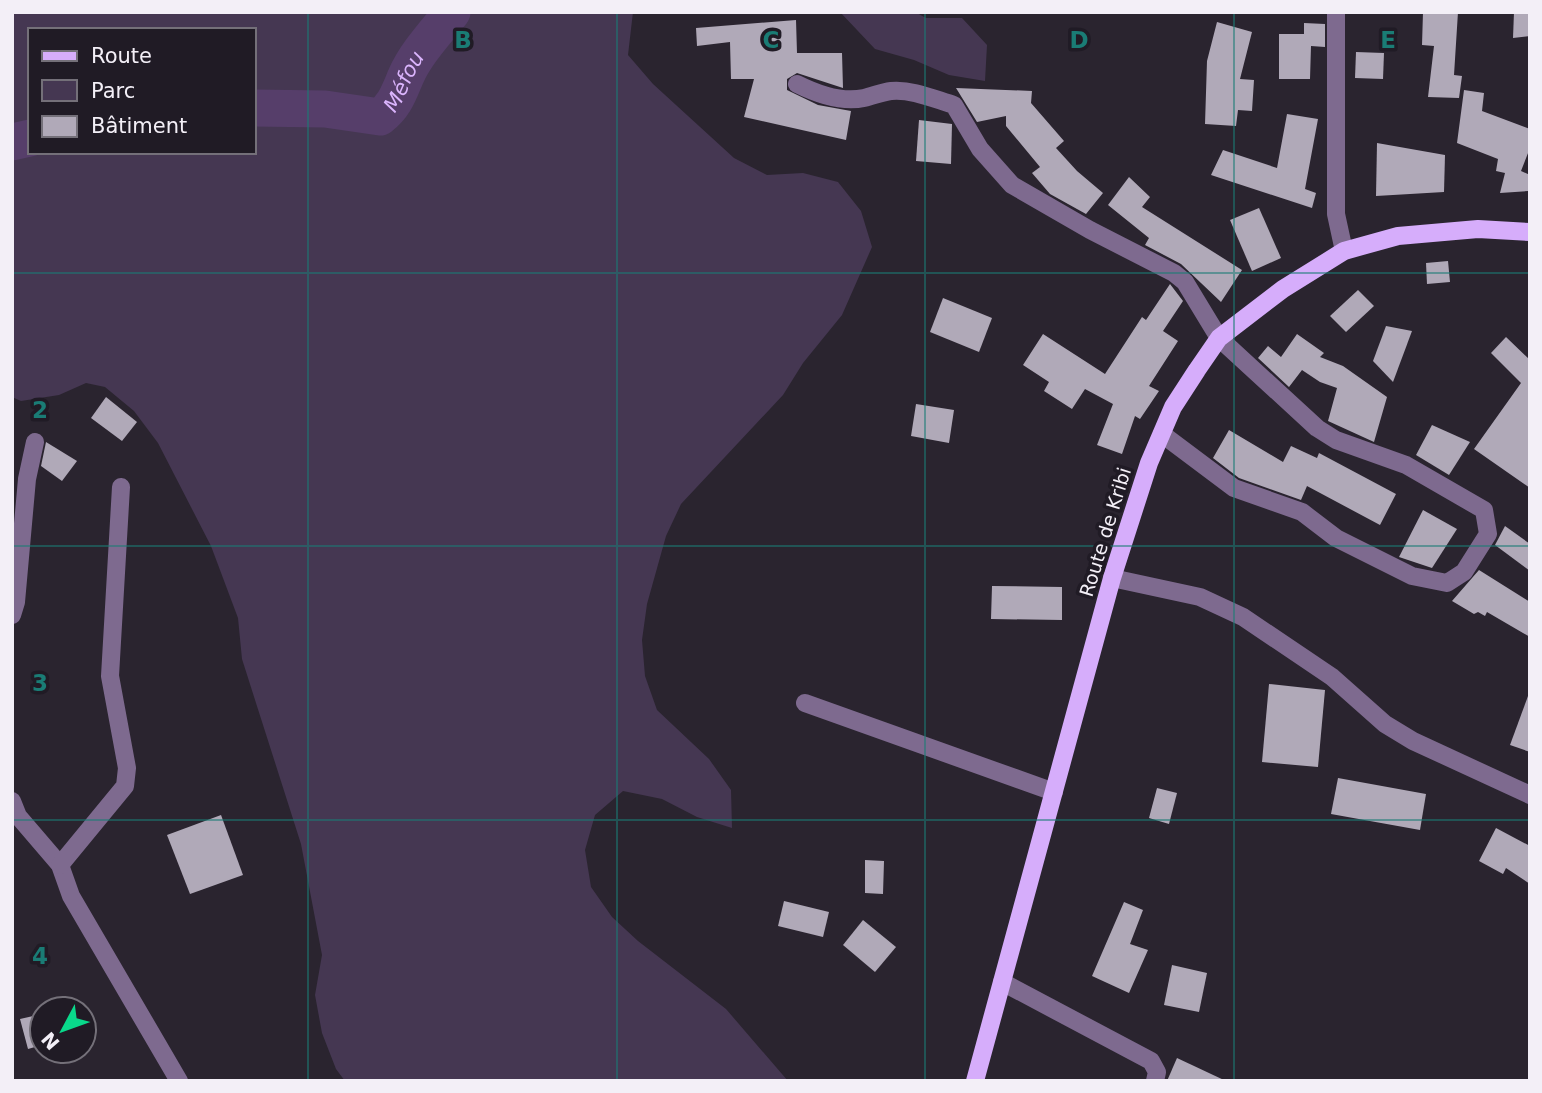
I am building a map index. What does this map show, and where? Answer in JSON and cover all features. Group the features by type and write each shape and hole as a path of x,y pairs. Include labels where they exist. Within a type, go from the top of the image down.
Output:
{"main road":[{"name":"Route de Kribi","path":"975,1081 1112,578 1149,463 1173,407 1219,338 1283,289 1344,251 1398,236 1478,229 1530,232"}],"street":[{"path":"1336,12 1336,214 1344,251"},
{"path":"797,84 816,94 837,98 860,99 891,91 922,95 954,105 980,149 1012,185 1090,230 1174,273 1195,296 1219,338 1317,428 1336,440 1406,465 1484,510 1488,534 1464,572 1447,583 1412,576 1336,538 1302,512 1234,488 1161,434"},
{"path":"12,615 16,602 27,479 35,442"},
{"path":"60,865 125,786 127,768 110,664 121,487"},
{"path":"1112,578 1200,597 1243,617 1332,677 1385,724 1413,741 1530,795"},
{"path":"805,703 1054,792"},
{"path":"12,801 18,816 60,865 71,896 179,1081"},
{"path":"1002,982 1151,1061 1157,1072 1155,1081"}],"green space":[{"path":"12,12 633,12 628,55 653,84 734,158 767,175 803,173 838,182 861,211 872,247 842,315 803,363 783,395 681,504 666,536 647,604 642,640 645,676 657,710 709,759 731,790 732,828 697,817 662,799 623,791 595,815 585,850 591,887 612,917 638,941 726,1009 788,1081 345,1081 336,1069 322,1033 315,995 322,955 301,844 242,659 238,618 211,546 158,443 134,411 105,387 86,383 59,395 21,401 12,397"},
{"path":"840,12 915,12 926,18 962,18 987,45 985,81 949,75 914,60 875,49"}],"building":[{"path":"1423,12 1458,12 1454,75 1462,76 1459,98 1428,97 1434,46 1422,45"},
{"path":"1514,12 1530,12 1530,36 1513,38"},
{"path":"796,20 797,53 842,53 843,88 797,73 787,79 787,90 818,105 851,111 846,140 744,117 754,79 731,79 730,42 697,46 696,28"},
{"path":"1217,22 1252,32 1240,79 1254,80 1252,111 1238,110 1236,126 1205,124 1207,61"},
{"path":"1304,23 1325,24 1325,47 1311,46 1310,79 1279,79 1279,34 1304,34"},
{"path":"1356,52 1384,53 1383,79 1355,78"},
{"path":"956,88 1032,91 1031,103 1064,141 1056,148 1103,193 1086,214 1050,194 1032,173 1040,167 1006,126 1006,116 977,122"},
{"path":"1464,90 1484,93 1482,111 1530,129 1530,148 1521,171 1530,175 1528,191 1500,193 1505,173 1496,171 1498,159 1457,143"},
{"path":"1287,114 1318,119 1305,189 1316,193 1312,208 1211,175 1223,150 1277,168"},
{"path":"919,120 952,124 951,164 916,161"},
{"path":"1377,143 1445,155 1444,192 1376,196"},
{"path":"1129,177 1150,197 1142,207 1242,270 1221,302 1181,264 1145,245 1149,238 1108,205"},
{"path":"1259,208 1281,258 1252,271 1230,220"},
{"path":"1448,261 1450,282 1427,284 1426,263"},
{"path":"1170,284 1183,301 1163,331 1178,341 1149,386 1159,391 1140,419 1135,416 1122,454 1097,445 1113,404 1085,389 1072,409 1044,391 1049,382 1023,365 1043,334 1105,374 1142,317 1146,320"},
{"path":"1358,290 1374,306 1346,332 1330,316"},
{"path":"943,298 992,318 979,352 930,332"},
{"path":"1386,326 1412,331 1393,382 1373,361"},
{"path":"1297,334 1324,353 1320,357 1343,366 1387,397 1374,442 1328,421 1337,388 1320,382 1302,370 1289,387 1258,358 1268,346 1281,357"},
{"path":"1506,337 1530,360 1530,488 1474,449 1521,383 1491,353"},
{"path":"106,397 137,422 122,441 91,418"},
{"path":"916,404 954,410 949,443 911,436"},
{"path":"1432,425 1470,442 1449,475 1416,455"},
{"path":"1229,430 1283,462 1291,446 1317,458 1319,453 1396,494 1380,525 1307,486 1301,500 1239,478 1213,458"},
{"path":"46,442 77,461 62,481 41,466"},
{"path":"1423,510 1457,529 1432,568 1399,557"},
{"path":"1505,526 1530,544 1530,571 1495,545"},
{"path":"1479,570 1530,602 1530,637 1487,612 1485,616 1478,612 1474,614 1452,601"},
{"path":"992,586 1062,587 1062,620 991,619"},
{"path":"1269,684 1325,690 1318,767 1262,762"},
{"path":"1530,696 1530,752 1510,745"},
{"path":"1338,778 1426,794 1420,830 1331,814"},
{"path":"1157,788 1177,793 1169,824 1149,818"},
{"path":"221,815 243,875 190,894 167,835"},
{"path":"1496,828 1530,846 1530,884 1506,868 1503,874 1479,861"},
{"path":"865,860 884,861 883,894 865,893"},
{"path":"784,901 829,912 823,937 778,926"},
{"path":"1124,902 1143,910 1130,944 1148,950 1129,993 1092,976"},
{"path":"863,920 896,947 875,972 843,945"},
{"path":"1172,965 1207,973 1199,1012 1164,1005"},
{"path":"28,1017 28,1049 20,1019"},
{"path":"1177,1058 1226,1081 1167,1081"}],"waterway":[{"name":"Méfou","path":"256,108 325,109 380,117 393,103 410,67 452,12"},
{"name":"Méfou","path":"12,142 28,138"}]}
